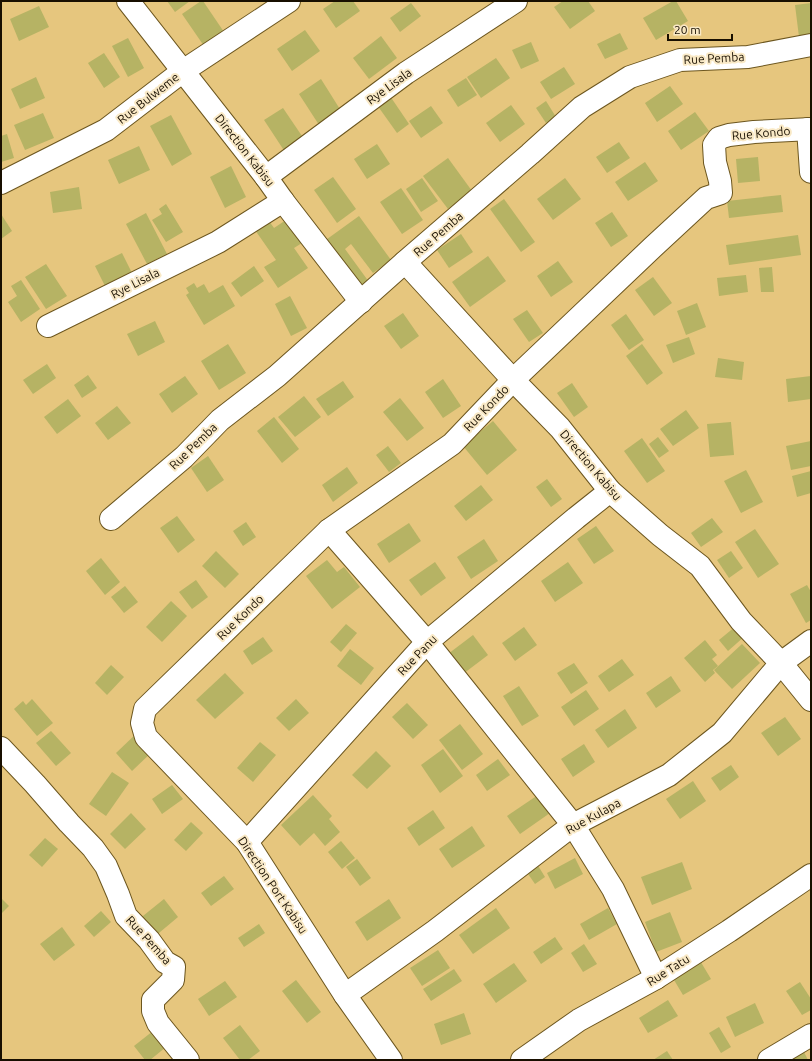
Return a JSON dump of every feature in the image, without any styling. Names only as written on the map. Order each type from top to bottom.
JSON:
[{"type":"street","name":"Direction Kabisu","points":[[128,1],[266,177],[361,302]]},
{"type":"street","name":"Rue Bulweme","points":[[1,183],[106,130],[183,71],[289,1]]},
{"type":"street","name":"Rye Lisala","points":[[266,177],[406,73],[516,1]]},
{"type":"street","name":"Rue Pemba","points":[[111,519],[184,457],[220,420],[277,376],[582,107],[630,77],[680,60],[748,57],[811,45]]},
{"type":"street","points":[[809,129],[811,172]]},
{"type":"street","name":"Rue Kondo","points":[[142,723],[145,709],[329,530],[452,444],[514,380],[706,198],[721,193],[720,181],[715,162],[714,145],[719,138],[729,135],[748,133],[809,129]]},
{"type":"street","name":"Rye Lisala","points":[[48,326],[218,242],[283,201]]},
{"type":"street","name":"Direction Kabisu","points":[[405,262],[560,428],[610,491],[660,535],[700,566],[741,621],[781,663],[811,700]]},
{"type":"street","name":"Rue Panu","points":[[247,842],[427,642],[610,491]]},
{"type":"street","points":[[329,530],[427,642],[573,825],[613,889],[656,978]]},
{"type":"street","name":"Rue Kulapa","points":[[345,995],[435,931],[573,825],[669,775],[722,733],[781,663],[811,641]]},
{"type":"street","name":"Direction Port Kabisu","points":[[142,723],[146,737],[247,842],[345,995],[391,1060]]},
{"type":"street","name":"Rue Pemba","points":[[1,748],[93,848],[106,866],[126,916],[149,940],[165,962],[174,967],[173,980],[153,1000],[153,1011],[158,1023],[188,1060]]},
{"type":"street","name":"Rue Tatu","points":[[522,1060],[579,1020],[656,978],[729,931],[811,875]]},
{"type":"street","points":[[769,1060],[811,1036]]},
{"type":"building","points":[[167,1],[190,1],[175,12]]},
{"type":"building","points":[[203,1],[224,32],[204,46],[182,14]]},
{"type":"building","points":[[335,1],[353,1],[360,11],[336,28],[323,9]]},
{"type":"building","points":[[563,1],[588,1],[595,11],[570,29],[554,7]]},
{"type":"building","points":[[673,1],[676,1],[688,21],[656,40],[643,18]]},
{"type":"building","points":[[411,3],[421,16],[400,32],[390,18]]},
{"type":"building","points":[[811,3],[811,36],[799,37],[795,5]]},
{"type":"building","points":[[39,6],[49,27],[19,41],[10,19]]},
{"type":"building","points":[[305,30],[320,51],[292,71],[277,49]]},
{"type":"building","points":[[620,33],[628,49],[605,59],[597,44]]},
{"type":"building","points":[[381,36],[397,58],[369,79],[353,58]]},
{"type":"building","points":[[128,38],[144,68],[128,77],[112,46]]},
{"type":"building","points":[[531,42],[539,61],[521,69],[512,50]]},
{"type":"building","points":[[104,53],[120,77],[104,88],[88,63]]},
{"type":"building","points":[[496,58],[510,78],[481,98],[467,77]]},
{"type":"building","points":[[564,67],[575,84],[551,99],[540,82]]},
{"type":"building","points":[[36,77],[45,98],[20,109],[11,89]]},
{"type":"building","points":[[466,78],[477,95],[458,107],[447,90]]},
{"type":"building","points":[[321,79],[343,114],[321,128],[299,94]]},
{"type":"building","points":[[670,86],[683,104],[657,122],[645,103]]},
{"type":"building","points":[[390,96],[409,124],[397,133],[377,105]]},
{"type":"building","points":[[546,101],[556,117],[546,123],[536,108]]},
{"type":"building","points":[[511,105],[525,124],[500,142],[486,123]]},
{"type":"building","points":[[431,106],[443,123],[421,138],[409,121]]},
{"type":"building","points":[[283,108],[304,139],[285,152],[264,120]]},
{"type":"building","points":[[695,112],[709,131],[681,150],[668,131]]},
{"type":"building","points":[[43,113],[54,138],[25,150],[14,125]]},
{"type":"building","points":[[171,115],[192,154],[172,166],[150,126]]},
{"type":"building","points":[[7,134],[14,158],[1,162],[1,136]]},
{"type":"building","points":[[619,142],[630,158],[607,173],[596,157]]},
{"type":"building","points":[[377,144],[390,164],[367,179],[354,159]]},
{"type":"building","points":[[139,146],[150,170],[119,184],[108,160]]},
{"type":"building","points":[[758,157],[760,181],[738,183],[736,159]]},
{"type":"building","points":[[448,158],[472,191],[448,209],[423,176]]},
{"type":"building","points":[[645,162],[658,181],[628,201],[615,182]]},
{"type":"building","points":[[231,166],[246,197],[225,208],[210,177]]},
{"type":"building","points":[[333,177],[356,209],[337,223],[314,190]]},
{"type":"building","points":[[422,178],[438,201],[421,212],[406,189]]},
{"type":"building","points":[[565,178],[581,199],[553,220],[537,199]]},
{"type":"building","points":[[79,187],[82,209],[53,213],[50,192]]},
{"type":"building","points":[[401,188],[423,220],[402,234],[380,202]]},
{"type":"building","points":[[781,195],[783,212],[729,218],[727,201]]},
{"type":"building","points":[[504,199],[535,242],[521,252],[490,209]]},
{"type":"building","points":[[166,204],[183,232],[166,242],[152,220],[162,214],[159,209]]},
{"type":"building","points":[[612,212],[628,236],[611,247],[595,223]]},
{"type":"building","points":[[146,213],[167,254],[147,264],[126,224]]},
{"type":"building","points":[[1,214],[12,231],[1,239]]},
{"type":"building","points":[[359,216],[391,260],[373,273],[351,244],[345,249],[369,282],[358,290],[323,242]]},
{"type":"building","points":[[286,220],[302,243],[294,248],[308,268],[278,288],[264,267],[276,260],[255,230],[269,221],[274,228]]},
{"type":"building","points":[[461,234],[473,252],[449,268],[437,250]]},
{"type":"building","points":[[798,235],[801,255],[729,265],[726,245]]},
{"type":"building","points":[[122,253],[132,273],[105,286],[95,266]]},
{"type":"building","points":[[488,256],[506,281],[470,307],[452,282]]},
{"type":"building","points":[[558,261],[573,282],[551,297],[537,276]]},
{"type":"building","points":[[46,264],[67,296],[46,309],[25,277]]},
{"type":"building","points":[[254,266],[264,281],[241,297],[231,283]]},
{"type":"building","points":[[772,267],[774,292],[761,292],[759,268]]},
{"type":"building","points":[[746,275],[748,292],[719,296],[717,278]]},
{"type":"building","points":[[653,277],[672,303],[654,316],[635,290]]},
{"type":"building","points":[[21,280],[40,309],[21,322],[8,302],[17,296],[11,286]]},
{"type":"building","points":[[194,283],[197,288],[204,284],[209,293],[223,285],[235,306],[204,325],[186,295],[189,293],[186,288]]},
{"type":"building","points":[[290,296],[307,328],[291,336],[275,304]]},
{"type":"building","points":[[697,303],[706,327],[686,335],[677,311]]},
{"type":"building","points":[[527,310],[543,333],[529,342],[513,319]]},
{"type":"building","points":[[403,313],[419,336],[401,349],[384,326]]},
{"type":"building","points":[[626,314],[644,340],[629,350],[611,325]]},
{"type":"building","points":[[155,321],[165,342],[138,356],[127,334]]},
{"type":"building","points":[[689,337],[695,354],[673,363],[666,345]]},
{"type":"building","points":[[228,344],[246,373],[219,390],[201,361]]},
{"type":"building","points":[[642,344],[663,373],[647,385],[626,356]]},
{"type":"building","points":[[718,358],[744,362],[742,380],[715,377]]},
{"type":"building","points":[[47,364],[56,378],[33,394],[23,380]]},
{"type":"building","points":[[88,375],[97,388],[82,398],[74,385]]},
{"type":"building","points":[[185,376],[198,394],[172,413],[159,394]]},
{"type":"building","points":[[811,376],[811,399],[788,402],[786,379]]},
{"type":"building","points":[[443,379],[461,406],[443,418],[425,392]]},
{"type":"building","points":[[343,381],[354,397],[328,416],[316,399]]},
{"type":"building","points":[[572,383],[588,407],[574,417],[557,393]]},
{"type":"building","points":[[304,396],[321,417],[295,437],[278,417]]},
{"type":"building","points":[[400,398],[424,428],[407,441],[383,412]]},
{"type":"building","points":[[68,399],[81,416],[57,434],[44,417]]},
{"type":"building","points":[[117,406],[131,423],[108,440],[95,423]]},
{"type":"building","points":[[686,410],[699,428],[673,446],[660,429]]},
{"type":"building","points":[[274,417],[299,449],[282,463],[257,431]]},
{"type":"building","points":[[493,421],[517,450],[487,475],[463,446]]},
{"type":"building","points":[[731,422],[734,455],[710,457],[707,424]]},
{"type":"building","points":[[658,437],[669,451],[659,458],[649,444]]},
{"type":"building","points":[[642,438],[665,471],[647,483],[624,451]]},
{"type":"building","points":[[811,441],[811,466],[791,470],[786,446]]},
{"type":"building","points":[[388,446],[401,463],[389,472],[376,455]]},
{"type":"building","points":[[208,456],[224,480],[207,492],[191,468]]},
{"type":"building","points":[[347,467],[358,483],[333,502],[322,485]]},
{"type":"building","points":[[746,470],[763,502],[741,513],[724,481]]},
{"type":"building","points":[[811,471],[811,493],[797,497],[792,476]]},
{"type":"building","points":[[547,479],[562,499],[551,507],[536,487]]},
{"type":"building","points":[[481,485],[493,500],[466,521],[454,506]]},
{"type":"building","points":[[177,516],[195,540],[178,553],[160,528]]},
{"type":"building","points":[[712,518],[723,532],[701,547],[691,533]]},
{"type":"building","points":[[246,522],[256,537],[243,546],[233,531]]},
{"type":"building","points":[[409,523],[421,541],[389,563],[377,544]]},
{"type":"building","points":[[596,526],[614,551],[594,564],[577,539]]},
{"type":"building","points":[[755,529],[779,564],[758,578],[735,542]]},
{"type":"building","points":[[484,539],[498,561],[471,579],[457,557]]},
{"type":"building","points":[[216,551],[239,574],[225,588],[202,566]]},
{"type":"building","points":[[731,551],[743,568],[729,578],[717,560]]},
{"type":"building","points":[[101,558],[120,582],[105,595],[86,571]]},
{"type":"building","points":[[327,560],[337,572],[344,567],[360,587],[332,609],[306,576]]},
{"type":"building","points":[[435,562],[446,578],[421,596],[409,580]]},
{"type":"building","points":[[568,562],[583,583],[555,602],[541,581]]},
{"type":"building","points":[[196,580],[208,597],[192,609],[179,592]]},
{"type":"building","points":[[807,585],[811,592],[811,620],[806,623],[790,594]]},
{"type":"building","points":[[125,586],[138,602],[124,613],[111,597]]},
{"type":"building","points":[[171,601],[187,616],[162,642],[146,627]]},
{"type":"building","points":[[346,624],[357,633],[341,652],[330,642]]},
{"type":"building","points":[[736,626],[745,636],[728,651],[719,640]]},
{"type":"building","points":[[524,627],[537,645],[515,661],[502,643]]},
{"type":"building","points":[[473,635],[488,655],[463,674],[448,654]]},
{"type":"building","points":[[263,637],[273,651],[252,665],[243,651]]},
{"type":"building","points":[[705,640],[717,655],[712,659],[718,666],[713,670],[715,673],[705,682],[684,658]]},
{"type":"building","points":[[742,644],[760,663],[732,689],[714,670]]},
{"type":"building","points":[[350,649],[374,668],[361,685],[337,666]]},
{"type":"building","points":[[622,659],[634,675],[609,692],[598,676]]},
{"type":"building","points":[[574,663],[588,683],[571,694],[557,673]]},
{"type":"building","points":[[111,665],[124,677],[107,695],[95,683]]},
{"type":"building","points":[[225,673],[244,693],[215,719],[196,700]]},
{"type":"building","points":[[671,676],[681,691],[656,708],[646,693]]},
{"type":"building","points":[[519,686],[539,716],[522,726],[503,696]]},
{"type":"building","points":[[586,690],[599,709],[574,726],[561,707]]},
{"type":"building","points":[[32,699],[53,723],[37,736],[14,709],[23,701],[26,705]]},
{"type":"building","points":[[296,699],[309,713],[289,731],[276,718]]},
{"type":"building","points":[[407,703],[428,725],[413,739],[392,717]]},
{"type":"building","points":[[625,709],[637,728],[608,748],[595,730]]},
{"type":"building","points":[[785,717],[801,739],[778,756],[761,733]]},
{"type":"building","points":[[460,724],[483,754],[462,770],[439,740]]},
{"type":"building","points":[[51,731],[71,753],[56,766],[36,743]]},
{"type":"building","points":[[138,732],[154,750],[132,771],[116,753]]},
{"type":"building","points":[[260,742],[276,755],[253,782],[237,768]]},
{"type":"building","points":[[584,744],[595,762],[573,777],[561,759]]},
{"type":"building","points":[[443,749],[463,776],[440,793],[421,765]]},
{"type":"building","points":[[376,751],[391,766],[367,789],[352,775]]},
{"type":"building","points":[[498,759],[510,775],[487,791],[476,775]]},
{"type":"building","points":[[731,765],[739,777],[720,791],[711,778]]},
{"type":"building","points":[[112,772],[129,783],[106,816],[89,804]]},
{"type":"building","points":[[693,781],[706,801],[680,819],[666,799]]},
{"type":"building","points":[[172,785],[183,799],[162,814],[152,799]]},
{"type":"building","points":[[313,795],[332,816],[329,819],[340,832],[325,846],[314,833],[300,846],[281,825]]},
{"type":"building","points":[[538,795],[550,813],[520,834],[507,816]]},
{"type":"building","points":[[433,810],[445,828],[419,846],[407,828]]},
{"type":"building","points":[[131,813],[146,829],[125,849],[110,834]]},
{"type":"building","points":[[191,822],[203,833],[186,851],[174,840]]},
{"type":"building","points":[[472,826],[485,846],[452,868],[439,849]]},
{"type":"building","points":[[45,838],[58,849],[42,867],[29,855]]},
{"type":"building","points":[[341,841],[355,858],[342,869],[328,852]]},
{"type":"building","points":[[575,858],[583,874],[555,889],[547,873]]},
{"type":"building","points":[[357,859],[371,878],[360,886],[346,867]]},
{"type":"building","points":[[682,862],[692,889],[652,905],[641,877]]},
{"type":"building","points":[[537,864],[545,877],[535,884],[526,871]]},
{"type":"building","points":[[224,876],[234,889],[211,906],[201,893]]},
{"type":"building","points":[[1,898],[9,906],[1,914]]},
{"type":"building","points":[[164,899],[178,917],[153,938],[138,920]]},
{"type":"building","points":[[389,899],[401,918],[367,941],[355,922]]},
{"type":"building","points":[[496,908],[510,928],[473,954],[459,935]]},
{"type":"building","points":[[608,908],[617,924],[589,940],[580,924]]},
{"type":"building","points":[[101,911],[111,922],[94,937],[84,926]]},
{"type":"building","points":[[670,912],[682,942],[656,952],[645,922]]},
{"type":"building","points":[[259,924],[265,933],[244,947],[238,938]]},
{"type":"building","points":[[62,927],[75,945],[54,961],[40,944]]},
{"type":"building","points":[[555,937],[563,949],[541,964],[533,952]]},
{"type":"building","points":[[584,944],[597,964],[583,972],[571,953]]},
{"type":"building","points":[[438,950],[450,968],[422,986],[410,968]]},
{"type":"building","points":[[699,959],[711,979],[683,995],[671,975]]},
{"type":"building","points":[[514,963],[527,981],[496,1003],[483,984]]},
{"type":"building","points":[[454,969],[462,981],[431,1001],[423,989]]},
{"type":"building","points":[[296,980],[321,1012],[307,1023],[282,991]]},
{"type":"building","points":[[225,981],[237,997],[209,1016],[198,999]]},
{"type":"building","points":[[800,982],[811,999],[811,1010],[802,1015],[786,991]]},
{"type":"building","points":[[668,1000],[678,1016],[648,1033],[639,1018]]},
{"type":"building","points":[[755,1003],[764,1023],[735,1037],[726,1017]]},
{"type":"building","points":[[464,1013],[471,1034],[441,1045],[434,1024]]},
{"type":"building","points":[[240,1025],[260,1051],[248,1060],[240,1060],[223,1038]]},
{"type":"building","points":[[158,1027],[171,1043],[150,1060],[145,1060],[134,1046]]},
{"type":"building","points":[[719,1027],[731,1047],[721,1053],[709,1033]]},
{"type":"building","points":[[667,1051],[673,1060],[653,1060]]},
{"type":"building","points":[[804,1052],[808,1060],[789,1060]]}]
